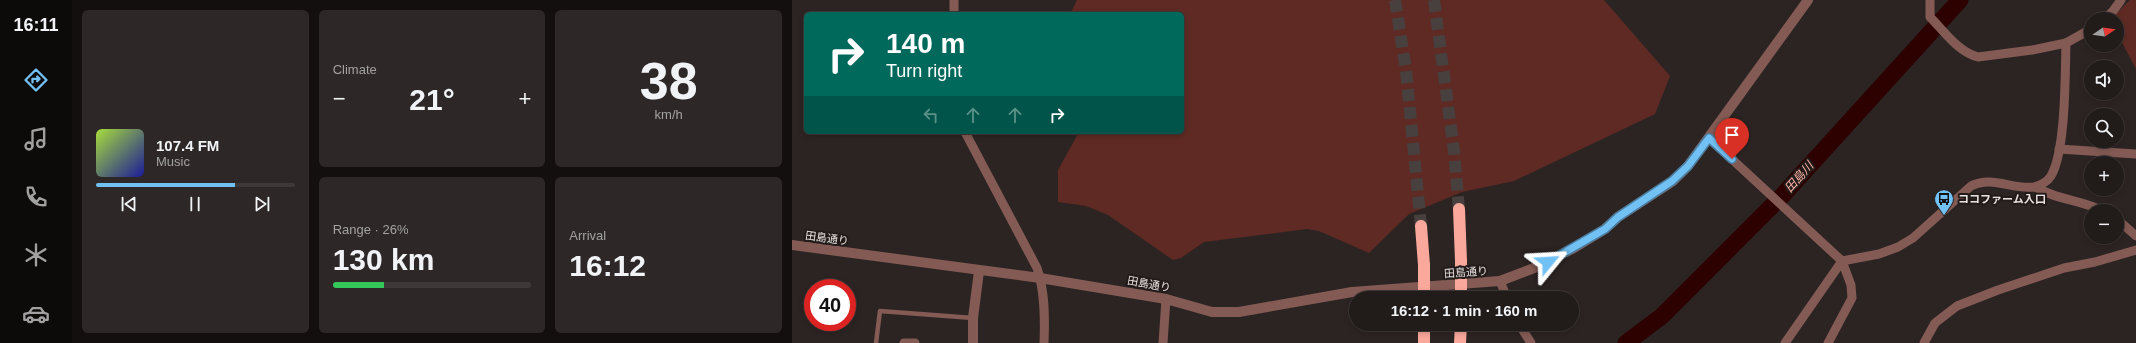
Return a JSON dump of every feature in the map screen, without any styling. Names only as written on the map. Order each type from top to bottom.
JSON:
[{"type":"highway","points":[[1459,209],[1461,291]]},
{"type":"highway","points":[[1421,226],[1424,291]]},
{"type":"highway","points":[[1424,331],[1424,343]]},
{"type":"highway","points":[[1460,343],[1461,331]]},
{"type":"street","points":[[954,0],[954,12]]},
{"type":"street","name":"田島通り","points":[[792,246],[1040,278],[1166,299],[1212,312],[1239,312],[1352,292],[1500,281],[1534,268],[1574,248],[1605,229],[1618,217],[1672,181],[1688,166],[1808,0]]},
{"type":"street","points":[[1930,0],[1930,17],[1958,46],[1972,56],[1978,57],[2032,50],[2066,43],[2084,32]]},
{"type":"street","points":[[2113,12],[2121,0]]},
{"type":"street","points":[[1785,343],[1842,261],[1879,254],[1898,247],[1912,238],[1971,186],[1978,183],[1985,181],[2027,187],[2036,186],[2051,176],[2059,149],[2066,43]]},
{"type":"street","points":[[966,134],[1033,258],[1040,278],[1044,308],[1044,343]]},
{"type":"street","points":[[1709,138],[1842,261],[1851,285],[1852,298],[1828,343]]},
{"type":"street","points":[[2059,149],[2136,154]]},
{"type":"street","points":[[2036,186],[2046,193],[2090,204]]},
{"type":"street","points":[[2124,225],[2136,236]]},
{"type":"street","points":[[1924,343],[1935,323],[1957,306],[1998,290],[2064,268],[2095,262],[2136,250]]},
{"type":"street","points":[[973,343],[973,318],[980,271]]},
{"type":"street","points":[[1500,281],[1505,291]]},
{"type":"street","points":[[1163,343],[1166,299]]},
{"type":"street","points":[[1523,331],[1531,343]]},
{"type":"street","points":[[904,343],[915,343]]},
{"type":"lane","points":[[876,343],[880,311],[973,318]]},
{"type":"shaded area","points":[[1077,0],[1604,0],[1670,76],[1655,114],[1514,181],[1462,192],[1409,214],[1369,253],[1319,231],[1307,229],[1204,242],[1181,258],[1173,260],[1108,215],[1086,206],[1058,202],[1058,170],[1078,134],[1184,134],[1184,12],[1071,12]]},
{"type":"shaded area","points":[[2130,0],[2136,0],[2136,69],[2124,46],[2124,12],[2118,12]]},
{"type":"waterway","name":"田島川","points":[[1626,343],[1662,316],[1781,197],[1960,0]]},
{"type":"tunnel","points":[[1395,0],[1406,70],[1421,226]]},
{"type":"tunnel","points":[[1434,0],[1454,151],[1459,209]]},
{"type":"place","name":"ココファーム入口","points":[[1944,216]]},
{"type":"route","points":[[1548,262],[1605,229],[1618,217],[1672,181],[1688,166],[1709,138],[1732,159]]}]
